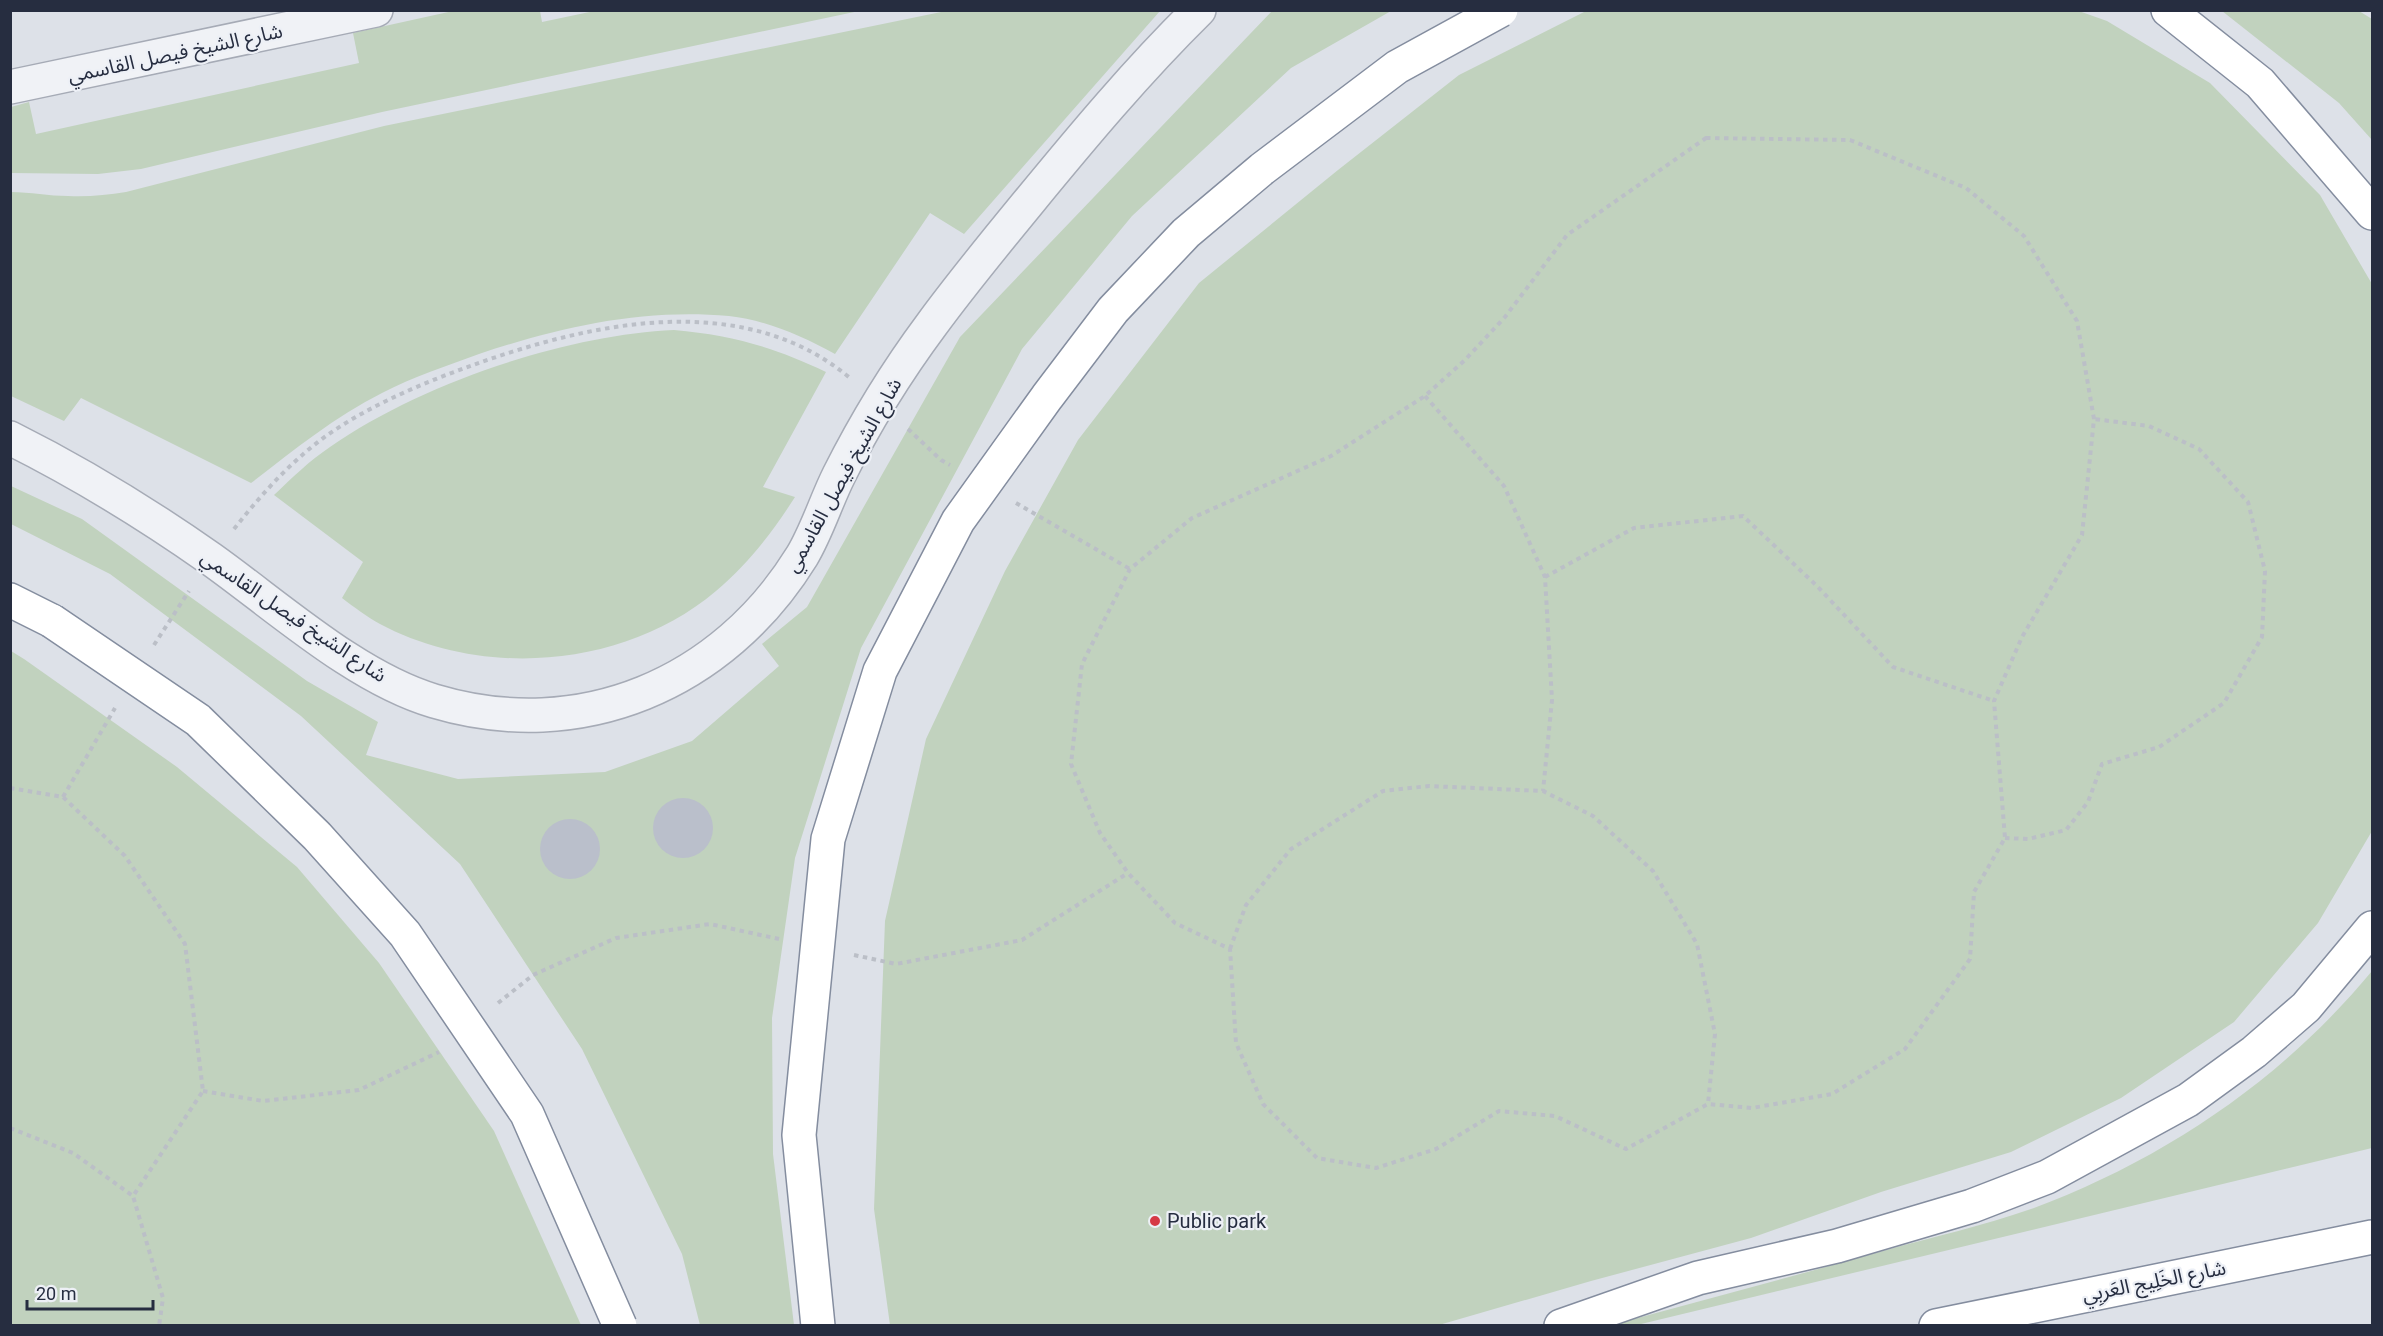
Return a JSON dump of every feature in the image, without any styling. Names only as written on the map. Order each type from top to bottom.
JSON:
[{"type":"highway","points":[[818,1326],[800,1135],[828,838],[880,670],[958,520],[1113,310],[1186,233],[1298,142],[1396,67],[1501,10]]},
{"type":"highway","points":[[2168,10],[2260,83],[2373,213]]},
{"type":"highway","points":[[10,600],[52,621],[198,720],[317,836],[405,934],[526,1114],[620,1326]]},
{"type":"highway","points":[[1561,1326],[1698,1278],[1837,1246],[1972,1206],[2047,1177],[2188,1100],[2254,1052],[2306,1007],[2373,928]]},
{"type":"highway","name":"شارع الخَلِيج العَربِي","points":[[1936,1326],[2373,1237]]},
{"type":"street","name":"شارع الشيخ فيصل القاسمي","points":[[10,87],[376,10]]},
{"type":"street","name":"شارع الشيخ فيصل القاسمي","points":[[10,438],[64,465],[119,497],[210,558],[375,676],[432,701],[492,714],[554,715],[615,704],[673,681],[725,647],[770,604],[805,552],[849,455],[896,377],[931,325],[1101,115],[1199,10]]},
{"type":"path","points":[[1230,949],[1175,923],[1128,873],[1100,833],[1071,764],[1082,664],[1130,569],[1192,518],[1331,456],[1425,396],[1466,360],[1505,318],[1567,234],[1706,138],[1851,140],[1966,188],[2024,236],[2077,321],[2094,419],[2082,536],[2022,637],[1994,701],[2005,838],[1974,892],[1970,959],[1905,1049],[1832,1094],[1752,1108],[1708,1104],[1626,1149],[1555,1116],[1499,1111],[1436,1149],[1376,1168],[1317,1158],[1263,1104],[1236,1044],[1230,949],[1246,905],[1291,849],[1383,791],[1429,786],[1543,791],[1593,816],[1653,871],[1697,944],[1715,1034],[1708,1104]]},
{"type":"path","points":[[175,612],[210,558],[265,491],[292,463],[327,436],[394,399],[446,375],[547,340],[605,328],[688,321],[727,325],[766,334],[829,360]]},
{"type":"path","points":[[1425,396],[1504,486],[1545,577],[1552,700],[1543,791]]},
{"type":"path","points":[[2005,838],[2028,839],[2066,830],[2088,802],[2102,764],[2159,747],[2224,703],[2262,637],[2265,571],[2248,502],[2199,449],[2149,426],[2094,419]]},
{"type":"path","points":[[1545,577],[1634,528],[1743,516],[1817,586],[1893,667],[1994,701]]},
{"type":"path","points":[[1042,519],[1130,569]]},
{"type":"path","points":[[63,797],[119,701]]},
{"type":"path","points":[[10,788],[63,797],[124,856],[184,944],[203,1091],[133,1196]]},
{"type":"path","points":[[896,964],[1022,940],[1128,873]]},
{"type":"path","points":[[533,975],[616,938],[651,932],[710,924],[781,939]]},
{"type":"path","points":[[203,1091],[263,1101],[359,1090],[440,1051]]},
{"type":"path","points":[[10,1128],[73,1153],[133,1196],[163,1298],[159,1326]]},
{"type":"green space","points":[[599,10],[859,11],[382,112],[141,169],[98,174],[11,173],[11,107],[29,102],[36,134],[359,63],[353,33],[453,11],[540,11],[542,22]]},
{"type":"green space","points":[[1273,10],[1391,11],[1291,68],[1132,216],[1022,349],[861,648],[795,858],[772,1018],[773,1154],[794,1325],[700,1325],[682,1254],[582,1049],[460,864],[301,716],[110,574],[11,524],[11,486],[82,519],[307,681],[378,722],[366,755],[458,779],[605,772],[692,741],[779,666],[762,644],[807,607],[960,337]]},
{"type":"green space","points":[[2076,10],[2107,21],[2210,83],[2320,195],[2372,284],[2372,831],[2318,923],[2234,1022],[2121,1098],[2011,1152],[1881,1192],[1751,1238],[1439,1325],[890,1325],[874,1209],[885,921],[926,739],[1005,571],[1078,440],[1199,283],[1459,75],[1586,11]]},
{"type":"green space","points":[[946,11],[1160,11],[964,234],[930,213],[835,354],[783,330],[757,321],[729,316],[697,314],[633,317],[571,328],[479,354],[394,387],[364,402],[331,424],[251,483],[81,398],[64,421],[11,396],[11,192],[75,196],[126,192],[384,126]]},
{"type":"green space","points":[[2222,11],[2359,11],[2372,19],[2372,140],[2339,103]]},
{"type":"green space","points":[[674,330],[714,335],[752,344],[826,372],[763,487],[795,497],[777,523],[749,559],[716,591],[680,617],[640,636],[597,650],[552,657],[508,658],[463,653],[420,642],[380,624],[342,598],[363,562],[274,495],[330,447],[366,424],[449,384],[494,367],[586,342],[631,334]]},
{"type":"green space","points":[[11,651],[177,767],[297,867],[379,963],[494,1131],[581,1325],[11,1325]]},
{"type":"green space","points":[[2372,971],[2372,1148],[1637,1325],[1608,1326],[1995,1221],[2080,1189],[2173,1141],[2259,1081],[2337,1011]]},
{"type":"building","points":[[677,798],[689,798],[705,806],[711,816],[713,828],[711,840],[705,850],[689,858],[677,858],[661,850],[653,834],[653,822],[661,806]]},
{"type":"building","points":[[564,819],[576,819],[592,827],[598,837],[600,849],[598,861],[592,871],[576,879],[564,879],[548,871],[540,855],[540,843],[548,827]]},
{"type":"place","name":"Public park","points":[[1155,1221]]}]
